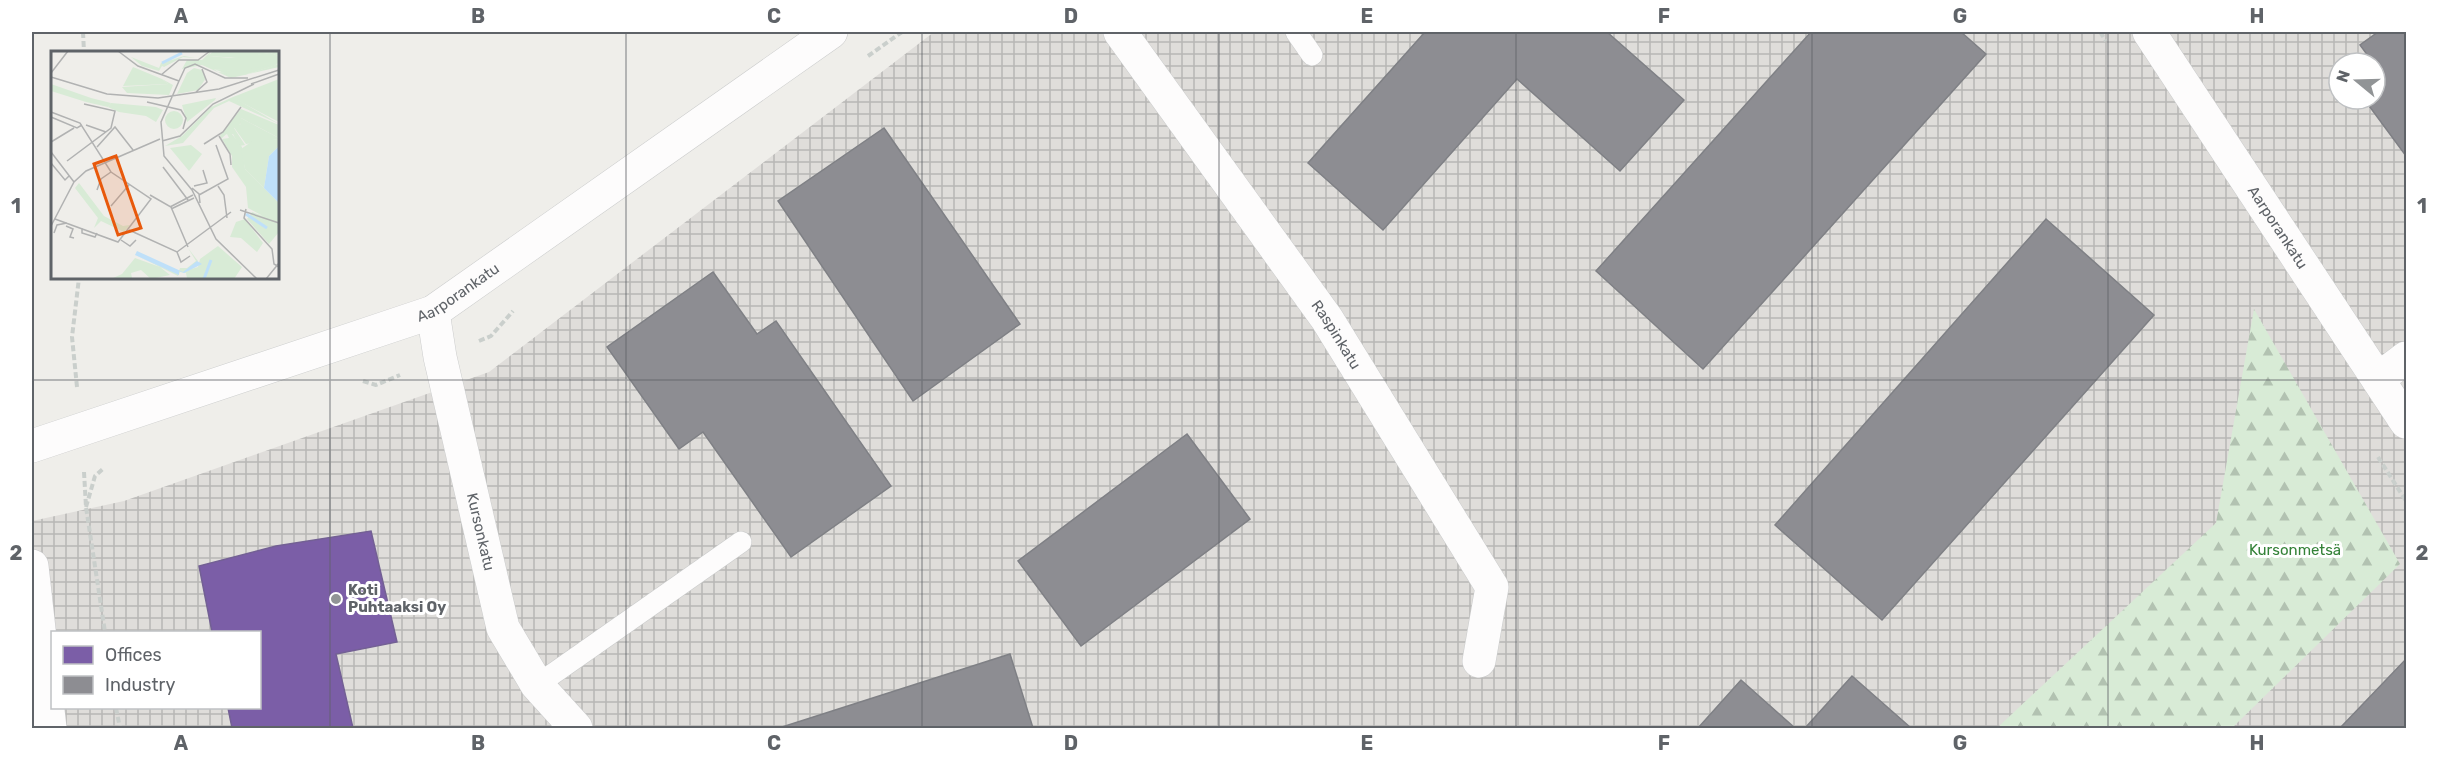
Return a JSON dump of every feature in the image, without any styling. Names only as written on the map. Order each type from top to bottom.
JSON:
[{"type":"street","name":"Aarporankatu","points":[[32,446],[433,312],[831,32]]},
{"type":"street","name":"Raspinkatu","points":[[1120,32],[1327,319],[1492,586],[1479,661]]},
{"type":"street","name":"Aarporankatu","points":[[2149,32],[2406,422]]},
{"type":"street","name":"Kursonkatu","points":[[433,312],[440,357],[503,628],[537,685],[576,729]]},
{"type":"street","points":[[2378,379],[2406,358]]},
{"type":"street","points":[[32,566],[50,729]]},
{"type":"lane","points":[[1296,32],[1312,55]]},
{"type":"lane","points":[[537,685],[741,542]]},
{"type":"path","points":[[83,32],[84,51]]},
{"type":"path","points":[[86,507],[105,631]]},
{"type":"path","points":[[116,709],[120,729]]},
{"type":"shaded area","points":[[934,32],[2406,32],[2406,728],[32,728],[32,521],[124,501],[489,372]]},
{"type":"green space","name":"Kursonmetsä","points":[[2254,309],[2400,564],[2232,728],[1997,728],[2216,523]]},
{"type":"building: Offices","points":[[371,531],[397,642],[336,654],[353,728],[232,728],[228,709],[261,709],[261,631],[212,631],[199,566],[276,546]]},
{"type":"building: Industry","points":[[1425,32],[1607,32],[1684,100],[1620,171],[1517,79],[1383,230],[1308,163]]},
{"type":"building: Industry","points":[[1811,32],[1961,32],[1986,54],[1703,369],[1596,271]]},
{"type":"building: Industry","points":[[2378,32],[2406,32],[2406,156],[2373,111],[2387,111],[2387,51],[2364,51],[2360,45]]},
{"type":"building: Industry","points":[[884,128],[1020,324],[913,401],[778,201]]},
{"type":"building: Industry","points":[[2046,219],[2154,315],[1882,620],[1775,525]]},
{"type":"building: Industry","points":[[713,272],[757,334],[776,321],[891,486],[791,557],[703,432],[679,449],[607,347]]},
{"type":"building: Industry","points":[[1187,434],[1250,519],[1081,646],[1018,561]]},
{"type":"building: Industry","points":[[1010,654],[1033,728],[779,728]]},
{"type":"building: Industry","points":[[2406,659],[2406,728],[2340,728]]},
{"type":"building: Industry","points":[[1852,676],[1911,728],[1805,728]]},
{"type":"building: Industry","points":[[1741,680],[1795,728],[1698,728]]},
{"type":"place","name":"Koti Puhtaaksi Oy","points":[[336,599]]}]
